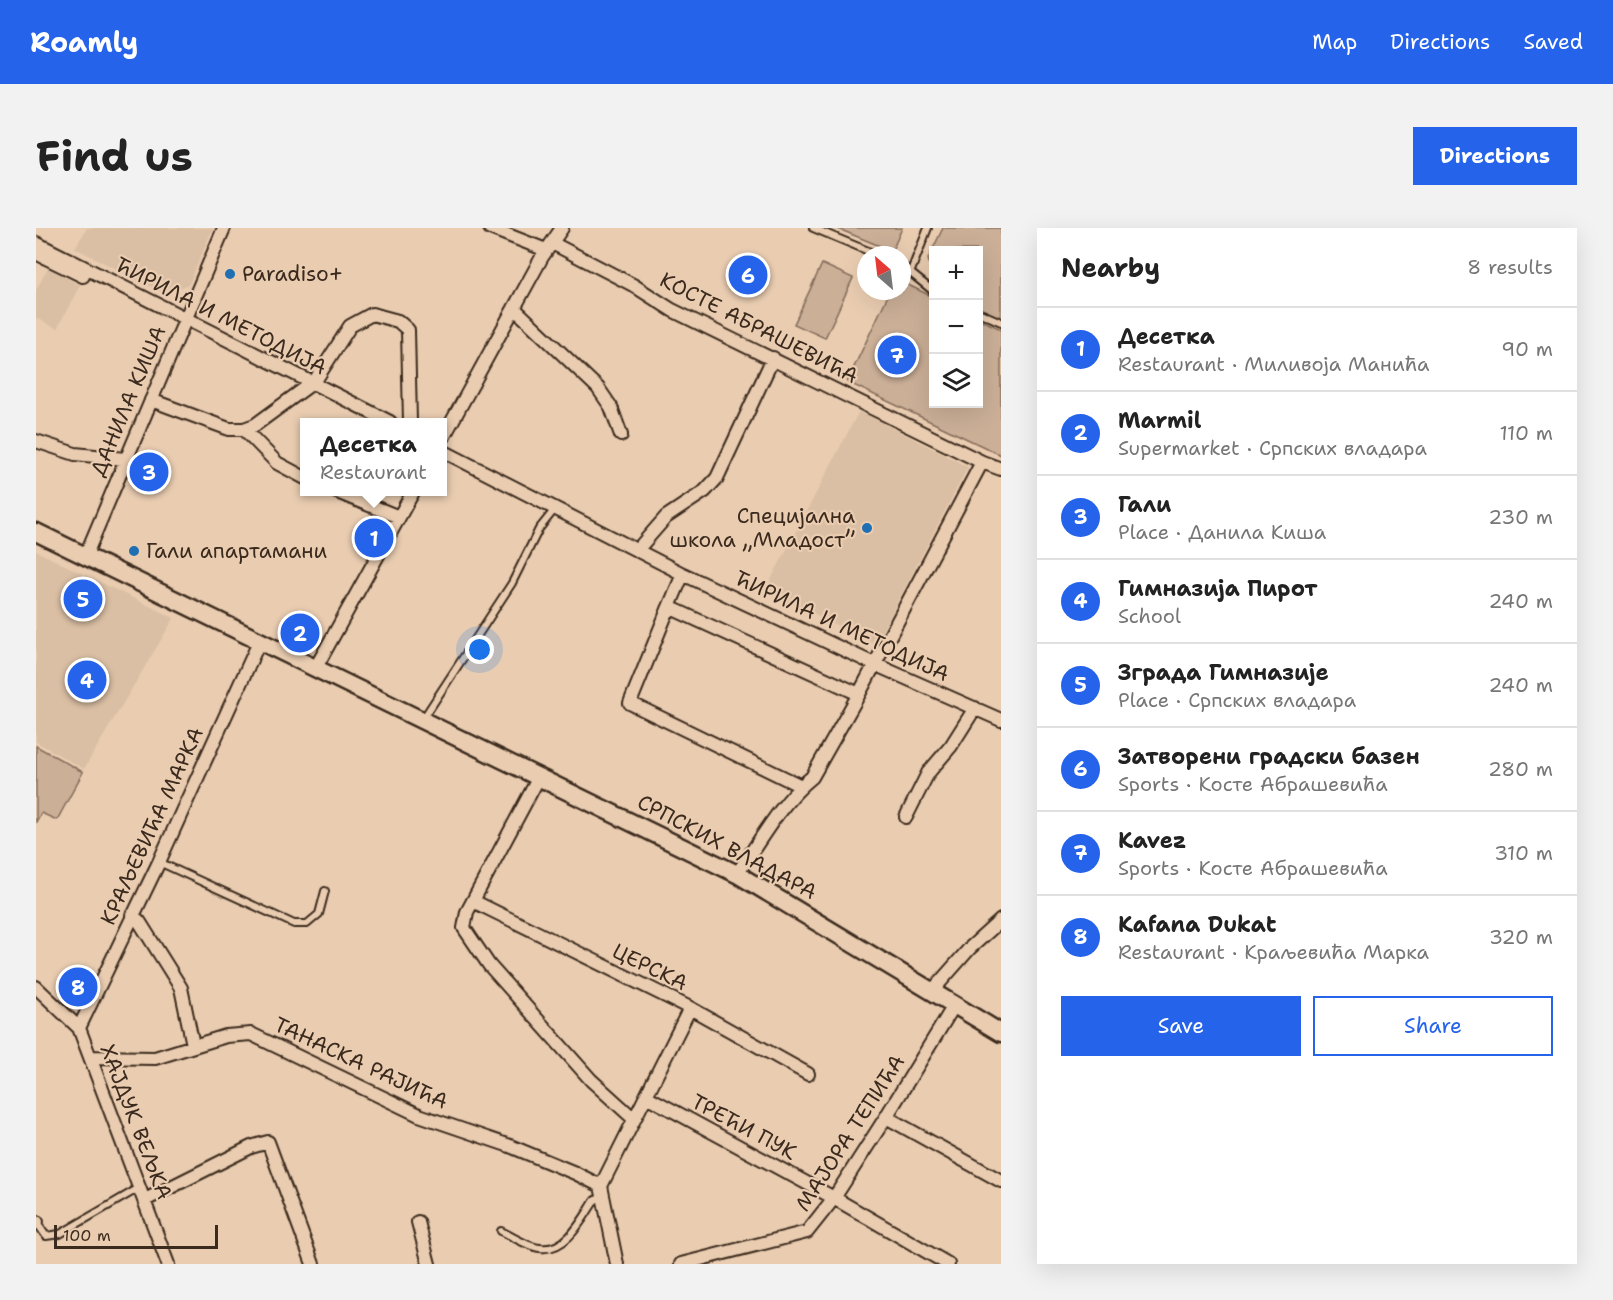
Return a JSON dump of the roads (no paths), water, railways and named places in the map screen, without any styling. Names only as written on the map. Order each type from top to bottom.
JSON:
[{"type":"main road","name":"СРПСКИХ ВЛАДАРА","points":[[36,531],[85,557],[260,640],[315,669],[737,874],[1001,1033]]},
{"type":"street","name":"ДАНИЛА КИША","points":[[85,557],[224,228]]},
{"type":"street","name":"КОСТЕ АБРАШЕВИЋА","points":[[490,228],[549,247],[633,285],[672,310],[982,462],[1001,469]]},
{"type":"street","points":[[447,431],[514,308],[562,228]]},
{"type":"street","name":"ЋИРИЛА И МЕТОДИЈА","points":[[36,243],[183,321]]},
{"type":"street","name":"ЋИРИЛА И МЕТОДИЈА","points":[[36,253],[183,321],[380,418]]},
{"type":"street","points":[[514,308],[598,388],[612,407],[621,435]]},
{"type":"street","points":[[151,400],[230,429],[244,429],[255,425],[321,374],[353,323],[372,314],[386,316],[405,326],[409,335],[410,418]]},
{"type":"street","points":[[638,549],[666,517],[705,491],[717,478],[773,358]]},
{"type":"street","points":[[244,429],[277,463],[300,475]]},
{"type":"street","points":[[36,441],[75,454],[125,459]]},
{"type":"street","name":"ЋИРИЛА И МЕТОДИЈА","points":[[447,453],[683,574],[874,664],[1001,720]]},
{"type":"street","points":[[737,874],[801,786],[812,777],[859,694],[982,462]]},
{"type":"street","points":[[347,496],[399,517]]},
{"type":"street","points":[[315,669],[411,496]]},
{"type":"street","points":[[683,574],[630,703],[801,786]]},
{"type":"street","points":[[669,607],[859,694]]},
{"type":"street","name":"КРАЉЕВИЋА МАРКА","points":[[79,1028],[159,862],[260,640]]},
{"type":"street","points":[[906,817],[928,772],[951,746],[975,708]]},
{"type":"street","points":[[538,777],[472,902],[464,924],[476,949],[591,1080],[634,1119]]},
{"type":"street","name":"ЦЕРСКА","points":[[472,902],[690,1008],[808,1074]]},
{"type":"street","points":[[132,915],[139,921],[181,988],[193,1045]]},
{"type":"street","points":[[933,990],[970,948],[1001,920]]},
{"type":"street","points":[[36,987],[79,1028]]},
{"type":"street","name":"МАЈОРА ТЕПИЋА","points":[[681,1264],[802,1234],[811,1228],[834,1198],[886,1118],[955,1004]]},
{"type":"street","points":[[617,1264],[601,1192],[634,1119],[690,1008]]},
{"type":"street","name":"ХАЈДУК ВЕЉКА","points":[[79,1028],[168,1264]]},
{"type":"street","name":"ТАНАСКА РАЈИЋА","points":[[90,1058],[155,1058],[236,1034],[251,1034],[419,1115],[510,1146],[575,1173],[601,1192]]},
{"type":"street","name":"ТРЕЋИ ПУК","points":[[646,1096],[834,1198],[948,1264]]},
{"type":"street","points":[[886,1118],[1001,1181]]},
{"type":"street","points":[[145,1200],[261,1143],[268,1142],[272,1145],[313,1264]]},
{"type":"street","points":[[418,1222],[429,1264]]},
{"type":"lane","points":[[813,228],[857,246]]},
{"type":"lane","points":[[928,228],[911,271],[929,287]]},
{"type":"lane","points":[[983,314],[1001,322]]},
{"type":"lane","points":[[423,720],[512,583],[539,529],[555,509]]},
{"type":"lane","points":[[159,862],[294,924],[307,924],[319,914],[325,891]]},
{"type":"lane","points":[[36,1222],[46,1236],[60,1234],[140,1188]]},
{"type":"lane","points":[[501,1231],[541,1249],[554,1246],[570,1236],[601,1192]]},
{"type":"place","name":"Paradiso+","points":[[230,274]]},
{"type":"place","name":"Затворени градски базен","points":[[748,275]]},
{"type":"place","name":"Kavez","points":[[897,355]]},
{"type":"place","name":"Гали","points":[[149,472]]},
{"type":"place","name":"Специјална школа „Младост”","points":[[867,528]]},
{"type":"place","name":"Десетка","points":[[374,538]]},
{"type":"place","name":"Гали апартамани","points":[[134,551]]},
{"type":"place","name":"Зграда Гимназије","points":[[83,599]]},
{"type":"place","name":"Marmil","points":[[300,633]]},
{"type":"place","name":"Гимназија Пирот","points":[[87,680]]},
{"type":"place","name":"Kafana Dukat","points":[[78,987]]}]
